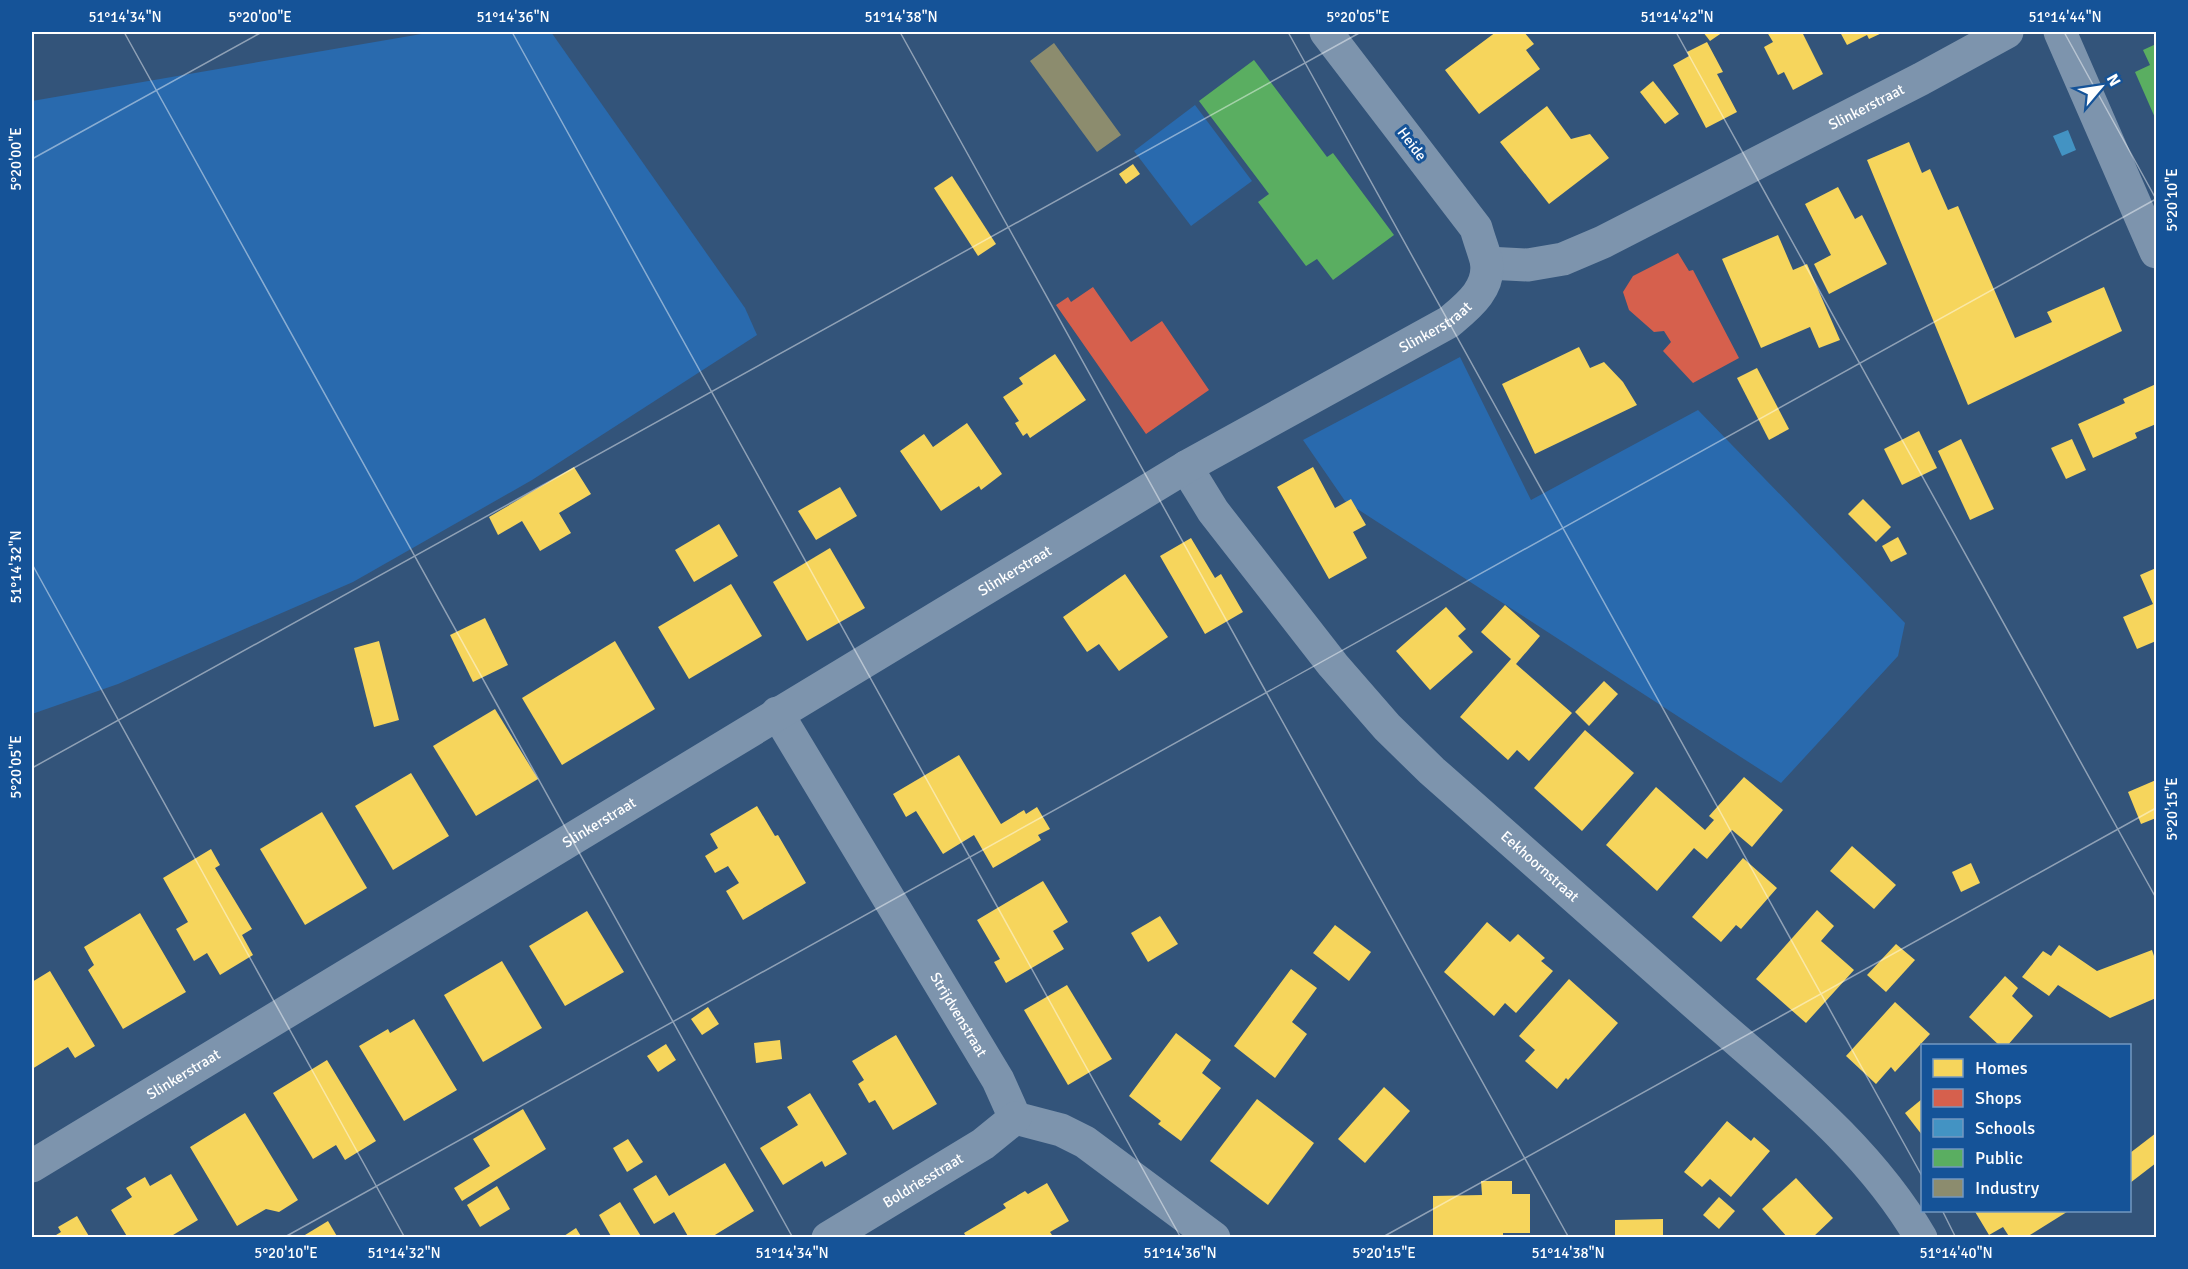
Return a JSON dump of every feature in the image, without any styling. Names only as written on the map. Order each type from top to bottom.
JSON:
[{"type":"street","name":"Heide","points":[[1326,32],[1476,228],[1487,263]]},
{"type":"street","name":"Slinkerstraat","points":[[32,1166],[1186,466],[1449,322],[1477,297],[1484,281],[1487,263],[1528,265],[1563,260],[1603,242],[2007,32]]},
{"type":"street","points":[[2060,32],[2157,252]]},
{"type":"street","name":"Eekhoornstraat","points":[[1186,466],[1220,520],[1333,665],[1387,727],[1432,771],[1798,1094],[1877,1173],[1904,1208],[1922,1238]]},
{"type":"street","name":"Strijdvenstraat","points":[[777,713],[998,1080],[1016,1118]]},
{"type":"street","points":[[1016,1118],[1061,1130],[1085,1142],[1214,1238]]},
{"type":"street","name":"Boldriesstraat","points":[[828,1238],[983,1144],[1016,1118]]},
{"type":"shaded area","points":[[433,32],[551,32],[745,308],[757,335],[532,480],[353,582],[118,684],[32,714],[32,101]]},
{"type":"shaded area","points":[[1195,105],[1252,181],[1191,226],[1134,151]]},
{"type":"shaded area","points":[[1460,357],[1531,500],[1698,410],[1905,623],[1898,656],[1781,783],[1345,501],[1303,440]]},
{"type":"building: Homes","points":[[1496,32],[1524,32],[1534,44],[1526,50],[1540,69],[1479,114],[1445,70]]},
{"type":"building: Homes","points":[[1703,32],[1723,32],[1710,41]]},
{"type":"building: Homes","points":[[1767,32],[1802,32],[1823,74],[1793,90],[1784,72],[1778,75],[1764,47],[1773,42]]},
{"type":"building: Homes","points":[[1840,32],[1884,32],[1869,39],[1867,35],[1847,45]]},
{"type":"building: Homes","points":[[1707,42],[1723,72],[1717,74],[1737,112],[1706,128],[1673,65],[1689,56],[1687,52]]},
{"type":"building: Homes","points":[[1653,81],[1679,114],[1665,124],[1640,92]]},
{"type":"building: Homes","points":[[1547,106],[1571,139],[1590,134],[1609,158],[1549,204],[1500,142]]},
{"type":"building: Homes","points":[[1909,142],[1922,173],[1930,169],[1948,210],[1958,206],[2015,338],[2052,322],[2047,312],[2104,287],[2122,331],[1968,405],[1867,160]]},
{"type":"building: Homes","points":[[1133,164],[1140,174],[1126,184],[1119,174]]},
{"type":"building: Homes","points":[[952,176],[996,244],[978,256],[934,188]]},
{"type":"building: Homes","points":[[1838,187],[1855,219],[1862,215],[1887,264],[1829,294],[1814,264],[1831,255],[1805,204]]},
{"type":"building: Homes","points":[[1778,235],[1793,270],[1807,264],[1840,340],[1819,348],[1810,327],[1761,348],[1722,259]]},
{"type":"building: Homes","points":[[1579,347],[1590,368],[1604,362],[1623,382],[1637,405],[1535,454],[1502,384]]},
{"type":"building: Homes","points":[[1055,354],[1086,400],[1030,438],[1027,433],[1023,436],[1015,423],[1019,421],[1003,397],[1023,384],[1019,378]]},
{"type":"building: Homes","points":[[1757,368],[1789,429],[1769,440],[1737,378]]},
{"type":"building: Homes","points":[[2156,384],[2156,424],[2135,433],[2137,438],[2093,458],[2078,424],[2125,403],[2123,399]]},
{"type":"building: Homes","points":[[967,423],[1002,474],[981,490],[979,486],[941,511],[900,451],[924,434],[933,447]]},
{"type":"building: Homes","points":[[1919,431],[1937,468],[1902,485],[1884,449]]},
{"type":"building: Homes","points":[[1961,439],[1994,509],[1970,520],[1938,451]]},
{"type":"building: Homes","points":[[2072,439],[2086,470],[2066,479],[2051,448]]},
{"type":"building: Homes","points":[[574,467],[591,494],[559,513],[571,533],[540,551],[522,521],[498,535],[489,517]]},
{"type":"building: Homes","points":[[1313,467],[1335,508],[1351,499],[1366,525],[1353,532],[1367,558],[1329,579],[1277,487]]},
{"type":"building: Homes","points":[[840,487],[857,516],[816,540],[798,511]]},
{"type":"building: Homes","points":[[1863,499],[1891,527],[1876,542],[1848,514]]},
{"type":"building: Homes","points":[[719,524],[738,556],[694,582],[675,550]]},
{"type":"building: Homes","points":[[1898,537],[1907,554],[1891,562],[1882,546]]},
{"type":"building: Homes","points":[[1191,538],[1215,578],[1221,574],[1243,612],[1205,634],[1160,556]]},
{"type":"building: Homes","points":[[830,548],[865,608],[807,641],[773,582]]},
{"type":"building: Homes","points":[[2156,568],[2156,641],[2137,649],[2123,617],[2153,604],[2140,575]]},
{"type":"building: Homes","points":[[1125,574],[1168,637],[1119,671],[1099,644],[1087,652],[1063,617]]},
{"type":"building: Homes","points":[[731,584],[762,636],[689,679],[658,627]]},
{"type":"building: Homes","points":[[1505,605],[1540,636],[1516,664],[1572,713],[1529,761],[1517,750],[1508,760],[1460,717],[1511,659],[1481,632]]},
{"type":"building: Homes","points":[[1446,607],[1466,629],[1458,636],[1473,652],[1430,690],[1396,651]]},
{"type":"building: Homes","points":[[485,618],[508,665],[473,682],[450,635]]},
{"type":"building: Homes","points":[[379,641],[399,720],[374,727],[354,648]]},
{"type":"building: Homes","points":[[615,641],[655,709],[562,765],[522,698]]},
{"type":"building: Homes","points":[[1604,681],[1618,694],[1589,726],[1575,712]]},
{"type":"building: Homes","points":[[495,709],[538,779],[476,816],[433,746]]},
{"type":"building: Homes","points":[[1585,730],[1634,773],[1582,831],[1534,788]]},
{"type":"building: Homes","points":[[959,755],[1001,824],[1024,810],[1026,814],[1037,807],[1050,829],[1038,835],[1041,840],[993,868],[974,835],[943,854],[916,811],[906,817],[893,794]]},
{"type":"building: Homes","points":[[411,773],[449,836],[393,870],[355,806]]},
{"type":"building: Homes","points":[[1744,777],[1783,810],[1752,847],[1732,830],[1707,859],[1694,848],[1657,891],[1606,845],[1656,787],[1705,830],[1714,820],[1709,816]]},
{"type":"building: Homes","points":[[2156,780],[2156,818],[2141,824],[2128,792]]},
{"type":"building: Homes","points":[[757,806],[775,836],[778,835],[806,883],[743,920],[726,891],[739,883],[728,866],[715,873],[705,856],[718,848],[710,834]]},
{"type":"building: Homes","points":[[322,812],[367,888],[305,925],[260,849]]},
{"type":"building: Homes","points":[[1852,846],[1896,885],[1874,909],[1830,871]]},
{"type":"building: Homes","points":[[211,849],[220,865],[215,868],[252,929],[242,935],[253,955],[220,975],[207,953],[194,961],[176,929],[188,922],[163,878]]},
{"type":"building: Homes","points":[[1743,858],[1777,888],[1741,929],[1736,925],[1721,942],[1692,917]]},
{"type":"building: Homes","points":[[1971,863],[1980,883],[1961,892],[1952,872]]},
{"type":"building: Homes","points":[[1043,881],[1068,922],[1053,931],[1064,949],[1006,983],[994,962],[1000,959],[977,920]]},
{"type":"building: Homes","points":[[1817,910],[1834,926],[1821,941],[1854,970],[1806,1023],[1756,979]]},
{"type":"building: Homes","points":[[587,911],[624,972],[565,1006],[529,946]]},
{"type":"building: Homes","points":[[140,913],[186,992],[123,1029],[88,970],[94,965],[84,947]]},
{"type":"building: Homes","points":[[1160,916],[1178,944],[1148,962],[1131,933]]},
{"type":"building: Homes","points":[[1487,922],[1510,942],[1518,934],[1545,958],[1541,961],[1553,971],[1516,1013],[1505,1003],[1494,1016],[1444,972]]},
{"type":"building: Homes","points":[[1335,925],[1371,952],[1349,981],[1313,953]]},
{"type":"building: Homes","points":[[1896,944],[1915,960],[1886,992],[1867,975]]},
{"type":"building: Homes","points":[[2059,945],[2097,971],[2152,950],[2156,962],[2156,998],[2110,1018],[2058,985],[2049,996],[2022,977],[2043,951],[2051,956]]},
{"type":"building: Homes","points":[[502,961],[542,1028],[483,1062],[444,995]]},
{"type":"building: Homes","points":[[1291,969],[1317,988],[1292,1022],[1307,1034],[1275,1078],[1234,1046]]},
{"type":"building: Homes","points":[[50,971],[95,1046],[75,1058],[68,1047],[32,1069],[32,982]]},
{"type":"building: Homes","points":[[2005,976],[2018,988],[2012,996],[2033,1016],[2009,1044],[1998,1044],[1969,1017]]},
{"type":"building: Homes","points":[[1569,979],[1618,1023],[1568,1080],[1566,1078],[1557,1089],[1525,1061],[1535,1050],[1519,1036]]},
{"type":"building: Homes","points":[[1067,985],[1112,1059],[1068,1085],[1024,1010]]},
{"type":"building: Homes","points":[[1895,1002],[1930,1034],[1895,1072],[1891,1067],[1876,1084],[1846,1056]]},
{"type":"building: Homes","points":[[708,1007],[719,1024],[702,1035],[691,1019]]},
{"type":"building: Homes","points":[[414,1019],[457,1090],[404,1121],[359,1046],[388,1029],[390,1033]]},
{"type":"building: Homes","points":[[1176,1033],[1211,1060],[1202,1073],[1221,1088],[1181,1141],[1158,1124],[1161,1121],[1129,1096]]},
{"type":"building: Homes","points":[[896,1035],[937,1104],[893,1130],[875,1100],[869,1103],[858,1084],[864,1080],[852,1061]]},
{"type":"building: Homes","points":[[780,1040],[782,1059],[756,1063],[754,1043]]},
{"type":"building: Homes","points":[[666,1044],[676,1060],[658,1072],[647,1056]]},
{"type":"building: Homes","points":[[327,1060],[376,1141],[345,1160],[336,1145],[313,1159],[273,1093]]},
{"type":"building: Homes","points":[[1384,1087],[1410,1111],[1365,1163],[1338,1139]]},
{"type":"building: Homes","points":[[810,1093],[847,1154],[825,1167],[822,1161],[783,1185],[760,1148],[798,1125],[787,1107]]},
{"type":"building: Homes","points":[[1257,1099],[1314,1143],[1268,1205],[1210,1161]]},
{"type":"building: Homes","points":[[1921,1100],[1921,1134],[1905,1113]]},
{"type":"building: Homes","points":[[523,1109],[546,1149],[462,1201],[454,1188],[490,1166],[473,1139]]},
{"type":"building: Homes","points":[[245,1113],[298,1200],[279,1212],[266,1209],[237,1226],[190,1147]]},
{"type":"building: Homes","points":[[1727,1121],[1751,1141],[1754,1137],[1770,1151],[1731,1197],[1710,1179],[1702,1187],[1684,1172]]},
{"type":"building: Homes","points":[[2156,1133],[2156,1163],[2131,1182],[2131,1152]]},
{"type":"building: Homes","points":[[628,1139],[643,1162],[627,1172],[613,1148]]},
{"type":"building: Homes","points":[[725,1163],[754,1211],[710,1238],[689,1238],[674,1212],[654,1224],[633,1189],[656,1175],[669,1196]]},
{"type":"building: Homes","points":[[171,1174],[198,1220],[168,1238],[128,1238],[111,1210],[132,1197],[126,1188],[145,1177],[150,1186]]},
{"type":"building: Homes","points":[[1796,1178],[1833,1218],[1812,1238],[1788,1238],[1762,1209]]},
{"type":"building: Homes","points":[[1481,1181],[1512,1181],[1512,1194],[1530,1194],[1530,1233],[1503,1233],[1503,1238],[1433,1238],[1433,1196],[1482,1195]]},
{"type":"building: Homes","points":[[1047,1183],[1069,1221],[1050,1232],[1054,1238],[967,1238],[964,1233],[1006,1208],[1003,1204],[1025,1191],[1028,1194]]},
{"type":"building: Homes","points":[[497,1186],[510,1209],[480,1227],[467,1205]]},
{"type":"building: Homes","points":[[1719,1197],[1735,1211],[1719,1229],[1703,1215]]},
{"type":"building: Homes","points":[[620,1202],[642,1238],[612,1238],[599,1215]]},
{"type":"building: Homes","points":[[1975,1212],[2067,1212],[2025,1238],[2010,1238],[2003,1227],[1989,1235]]},
{"type":"building: Homes","points":[[77,1216],[90,1238],[51,1238],[61,1232],[58,1227]]},
{"type":"building: Homes","points":[[1663,1219],[1663,1238],[1615,1238],[1615,1220]]},
{"type":"building: Homes","points":[[328,1221],[338,1238],[300,1238]]},
{"type":"building: Homes","points":[[576,1228],[582,1238],[561,1238]]},
{"type":"building: Shops","points":[[1678,253],[1689,271],[1693,270],[1739,358],[1693,383],[1663,351],[1671,342],[1664,331],[1654,332],[1629,310],[1623,292],[1633,276]]},
{"type":"building: Shops","points":[[1093,287],[1131,342],[1162,321],[1209,390],[1146,434],[1056,305],[1068,297],[1071,302]]},
{"type":"building: Schools","points":[[2068,130],[2076,150],[2062,156],[2053,136]]},
{"type":"building: Public","points":[[2156,44],[2156,120],[2135,72],[2150,65],[2143,50]]},
{"type":"building: Public","points":[[1254,60],[1327,157],[1333,153],[1394,235],[1333,280],[1317,259],[1306,266],[1258,202],[1269,194],[1199,101]]},
{"type":"building: Industry","points":[[1054,43],[1121,135],[1097,152],[1030,61]]}]
